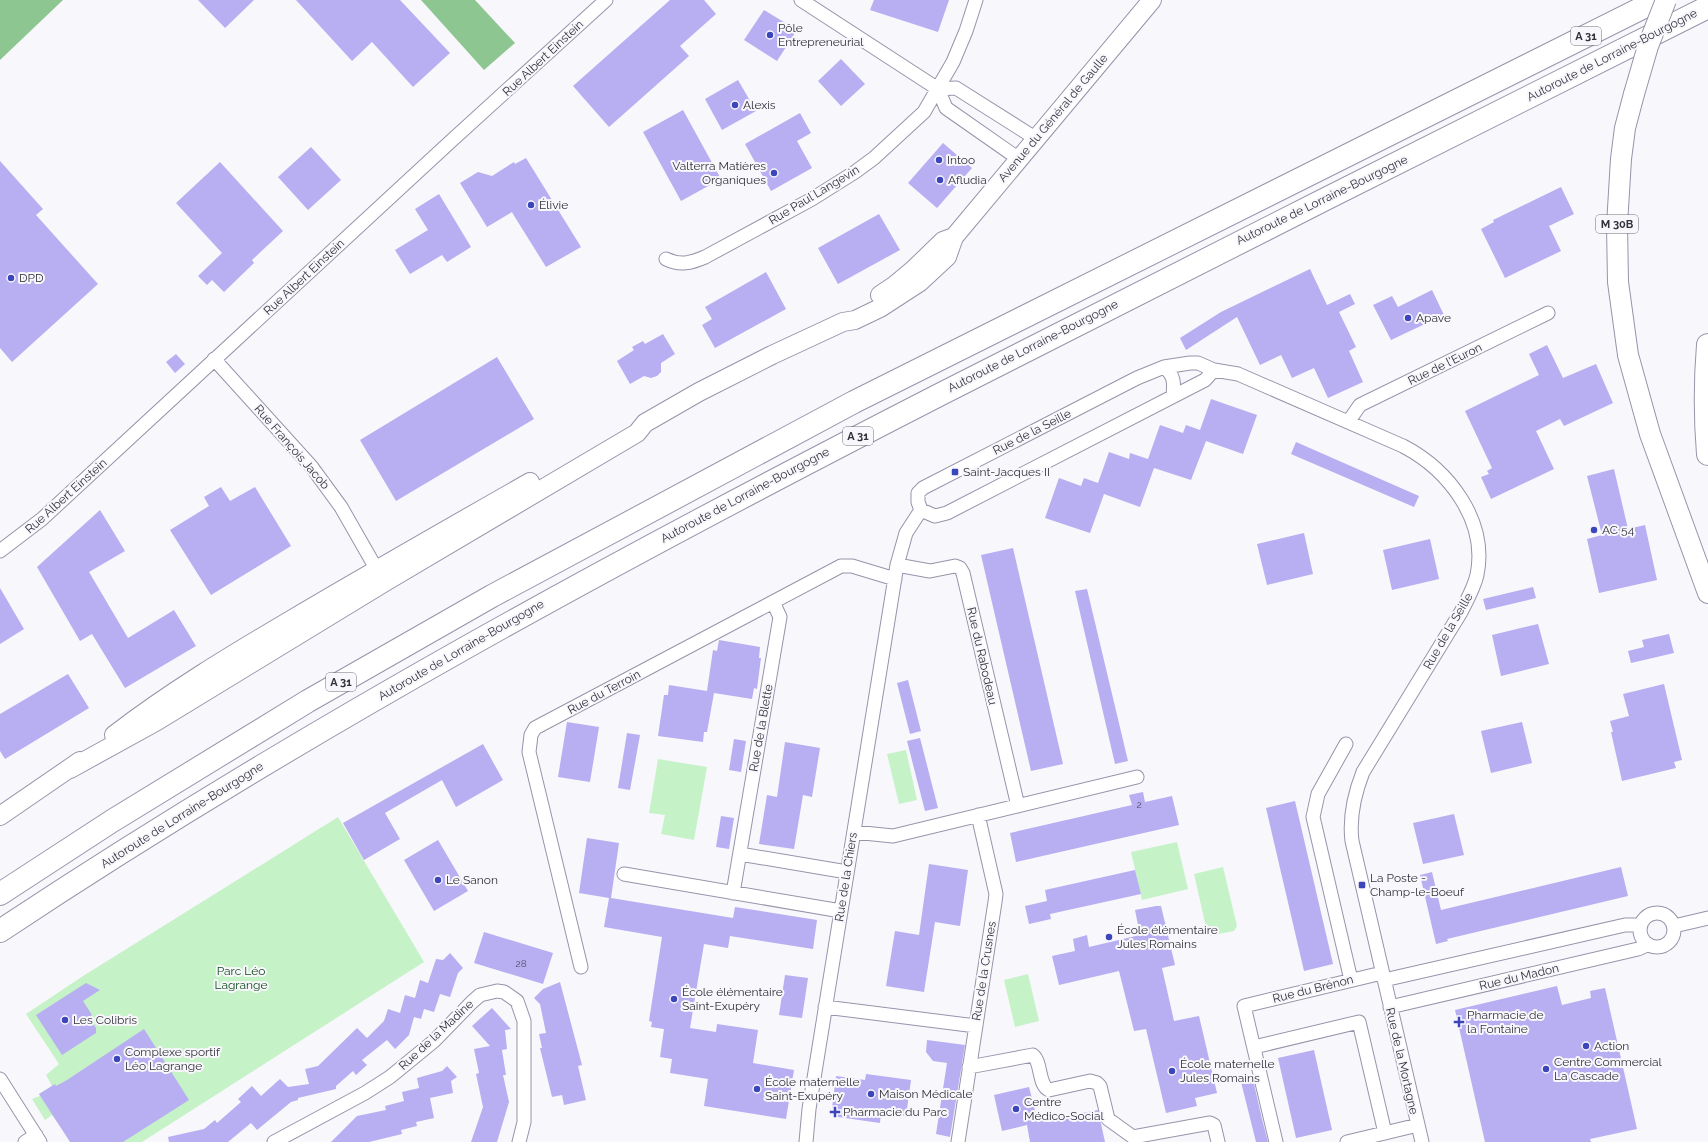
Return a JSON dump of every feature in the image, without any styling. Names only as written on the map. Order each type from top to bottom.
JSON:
[{"type":"highway","name":"A 31","points":[[0,894],[112,821],[308,701],[506,589],[854,402],[1658,0]]},
{"type":"highway","name":"Autoroute de Lorraine-Bourgogne","points":[[0,931],[113,858],[327,727],[530,611],[637,553],[778,478],[1142,290],[1708,6]]},
{"type":"highway","points":[[1708,345],[1706,368],[1706,434],[1708,454]]},
{"type":"main road","name":"Avenue du Général de Gaulle","points":[[0,816],[70,769],[149,708],[256,641],[380,576],[633,424],[645,423],[699,392],[757,362],[843,322],[848,314],[895,285],[943,241],[954,237],[1035,138],[1152,0]]},
{"type":"main road","name":"M 30B","points":[[1666,0],[1648,46],[1626,128],[1621,159],[1617,225],[1618,282],[1628,355],[1650,434],[1708,593]]},
{"type":"street","name":"Rue Albert Einstein","points":[[0,551],[48,514],[214,359],[606,0]]},
{"type":"street","points":[[801,0],[938,89],[946,108],[1018,159]]},
{"type":"street","name":"Rue Paul Langevin","points":[[666,259],[682,264],[693,262],[705,257],[835,185],[874,158],[924,112],[948,72],[964,37],[976,0]]},
{"type":"street","points":[[938,89],[956,88],[1035,138]]},
{"type":"street","name":"Rue de l'Euron","points":[[1348,422],[1360,405],[1548,313]]},
{"type":"street","name":"Rue François Jacob","points":[[214,359],[316,471],[341,508],[380,576]]},
{"type":"street","name":"Rue de la Seille","points":[[921,510],[918,493],[923,488],[1137,378],[1164,367],[1178,364],[1198,363],[1214,370],[1238,374],[1416,453],[1440,472],[1458,493],[1472,518],[1478,550],[1477,576],[1461,612],[1363,772],[1355,793],[1351,821],[1352,841],[1383,976]]},
{"type":"street","points":[[1164,367],[1173,376],[1173,396]]},
{"type":"street","points":[[895,579],[902,544],[910,524],[921,510],[934,516],[947,513],[1205,380],[1214,370]]},
{"type":"street","name":"Rue du Terroin","points":[[581,967],[529,752],[531,735],[535,728],[845,565],[895,579]]},
{"type":"street","name":"Rue du Rabodeau","points":[[897,565],[930,571],[956,566],[960,568],[963,574],[1018,806]]},
{"type":"street","name":"Rue de la Chiers","points":[[806,1142],[809,1109],[825,1007],[895,579]]},
{"type":"street","name":"Rue de la Blette","points":[[733,893],[780,617],[773,602]]},
{"type":"street","points":[[1346,744],[1318,794],[1313,817],[1351,980]]},
{"type":"street","points":[[854,832],[893,836],[1137,777]]},
{"type":"street","name":"Rue de la Crusnes","points":[[825,1007],[976,1026],[996,894],[978,815]]},
{"type":"street","points":[[740,854],[847,872]]},
{"type":"street","points":[[624,874],[841,911]]},
{"type":"street","points":[[1658,912],[1668,916],[1674,926],[1674,937],[1667,944],[1657,948],[1647,944],[1641,936],[1640,925],[1647,916],[1658,912]]},
{"type":"street","points":[[1674,926],[1708,918]]},
{"type":"street","points":[[1383,976],[1626,925],[1640,925]]},
{"type":"street","name":"Rue du Madon","points":[[1390,1008],[1638,949],[1647,944]]},
{"type":"street","name":"Rue du Brénon","points":[[1254,1047],[1244,1006],[1351,980],[1383,976]]},
{"type":"street","name":"Rue de la Mortagne","points":[[1383,976],[1422,1142]]},
{"type":"street","name":"Rue de la Madine","points":[[274,1142],[365,1093],[390,1077],[434,1041],[480,995],[497,991],[504,992],[517,1001],[524,1021],[524,1122],[519,1142]]},
{"type":"street","points":[[1276,1142],[1254,1047],[1360,1022],[1385,1133]]},
{"type":"street","points":[[958,1142],[976,1026]]},
{"type":"street","points":[[970,1067],[1033,1055],[1037,1058],[1045,1089],[1049,1090],[1090,1081],[1098,1083],[1108,1119],[1133,1137],[1136,1138],[1210,1123],[1214,1125],[1218,1142]]},
{"type":"street","points":[[0,1079],[33,1140]]},
{"type":"street","points":[[1347,1142],[1418,1126]]},
{"type":"green space","points":[[0,0],[63,0],[0,60]]},
{"type":"green space","points":[[421,0],[475,0],[515,43],[484,70]]},
{"type":"green space","points":[[906,750],[917,800],[899,804],[887,754]]},
{"type":"green space","points":[[658,759],[707,767],[694,840],[661,834],[665,815],[649,813]]},
{"type":"green space","name":"Parc Léo Lagrange","points":[[338,817],[424,962],[142,1142],[70,1142],[63,1124],[60,1126],[52,1115],[45,1120],[32,1099],[40,1096],[39,1094],[52,1086],[46,1075],[59,1064],[26,1014],[83,976]]},
{"type":"green space","points":[[1177,842],[1188,889],[1142,900],[1131,852]]},
{"type":"green space","points":[[1223,867],[1237,926],[1234,931],[1208,936],[1194,874]]},
{"type":"green space","points":[[1028,974],[1039,1021],[1015,1027],[1004,980]]},
{"type":"building","points":[[198,0],[254,0],[225,28]]},
{"type":"building","points":[[296,0],[400,0],[450,53],[413,87],[372,42],[352,61]]},
{"type":"building","points":[[670,0],[704,0],[716,14],[680,46],[689,56],[609,127],[573,86]]},
{"type":"building","points":[[874,0],[949,0],[938,32],[870,10]]},
{"type":"building","name":"Pôle Entrepreneurial","points":[[764,10],[797,30],[777,61],[744,40]]},
{"type":"building","points":[[841,59],[865,84],[841,106],[818,81]]},
{"type":"building","name":"Alexis","points":[[738,80],[756,111],[722,130],[705,99]]},
{"type":"building","points":[[683,110],[721,179],[681,201],[643,132]]},
{"type":"building","points":[[800,113],[811,133],[797,141],[812,168],[771,191],[745,144]]},
{"type":"building","points":[[943,143],[972,168],[937,208],[908,183]]},
{"type":"building","points":[[311,147],[341,180],[308,210],[278,177]]},
{"type":"building","points":[[526,158],[581,247],[546,267],[512,212],[487,227],[460,183],[478,172],[492,176],[514,162],[515,164]]},
{"type":"building","points":[[0,161],[43,209],[36,215],[98,284],[12,362],[0,348]]},
{"type":"building","points":[[220,162],[283,231],[252,260],[254,263],[224,292],[212,280],[207,285],[198,276],[222,253],[176,203]]},
{"type":"building","points":[[1561,187],[1574,214],[1549,226],[1561,251],[1505,278],[1481,229],[1494,222],[1493,220]]},
{"type":"building","points":[[439,194],[471,247],[447,262],[442,255],[410,274],[395,250],[428,230],[415,209]]},
{"type":"building","points":[[879,214],[900,250],[838,284],[818,248]]},
{"type":"building","points":[[1310,269],[1327,305],[1350,294],[1355,304],[1339,312],[1356,347],[1349,351],[1363,382],[1328,398],[1314,368],[1292,378],[1281,355],[1260,365],[1237,317],[1186,350],[1180,338],[1221,312]]},
{"type":"building","points":[[766,272],[786,309],[715,348],[702,325],[712,319],[705,307]]},
{"type":"building","name":"Apave","points":[[1432,290],[1444,315],[1391,340],[1373,305],[1392,296],[1398,307]]},
{"type":"building","points":[[663,334],[675,354],[661,363],[661,372],[657,376],[651,378],[644,376],[630,384],[617,361],[634,350],[632,347],[643,341],[645,344]]},
{"type":"building","points":[[1547,345],[1563,378],[1596,364],[1613,403],[1564,426],[1560,419],[1536,431],[1554,469],[1491,499],[1481,477],[1489,474],[1487,471],[1492,468],[1465,411],[1539,375],[1529,354]]},
{"type":"building","points":[[176,354],[185,364],[175,373],[166,362]]},
{"type":"building","points":[[497,357],[534,419],[396,501],[360,440]]},
{"type":"building","points":[[1211,399],[1257,415],[1243,454],[1206,441],[1191,480],[1154,468],[1140,507],[1104,494],[1090,533],[1045,518],[1059,478],[1081,486],[1084,478],[1098,483],[1109,452],[1129,459],[1130,453],[1148,459],[1160,425],[1183,433],[1186,425],[1200,430]]},
{"type":"building","points":[[1296,442],[1419,496],[1414,507],[1291,454]]},
{"type":"building","points":[[1614,469],[1628,529],[1645,525],[1657,580],[1599,593],[1587,539],[1602,535],[1587,476]]},
{"type":"building","points":[[221,487],[230,501],[255,487],[291,546],[211,595],[170,530],[209,506],[204,497]]},
{"type":"building","points":[[100,510],[125,551],[89,572],[128,638],[174,610],[196,646],[125,688],[92,634],[80,641],[37,567]]},
{"type":"building","points":[[1304,533],[1313,574],[1267,585],[1257,544]]},
{"type":"building","points":[[1430,539],[1439,579],[1392,590],[1383,550]]},
{"type":"building","points":[[1013,548],[1063,764],[1031,771],[981,555]]},
{"type":"building","points":[[1533,587],[1536,598],[1486,610],[1483,599]]},
{"type":"building","points":[[0,588],[24,629],[0,644]]},
{"type":"building","points":[[1087,589],[1128,761],[1115,764],[1075,591]]},
{"type":"building","points":[[1538,624],[1549,664],[1501,676],[1492,635]]},
{"type":"building","points":[[1669,634],[1674,653],[1631,663],[1628,651],[1644,647],[1642,640]]},
{"type":"building","points":[[719,640],[760,647],[759,658],[761,658],[757,689],[754,688],[752,699],[714,693],[707,732],[704,732],[703,742],[658,736],[664,695],[668,695],[669,685],[707,691],[713,650],[717,651]]},
{"type":"building","points":[[68,674],[89,708],[5,759],[0,751],[0,714]]},
{"type":"building","points":[[908,680],[921,731],[910,734],[897,683]]},
{"type":"building","points":[[1664,684],[1682,760],[1674,762],[1676,768],[1622,781],[1610,721],[1629,716],[1623,694]]},
{"type":"building","points":[[567,722],[599,727],[590,782],[558,777]]},
{"type":"building","points":[[1522,722],[1532,763],[1491,773],[1481,731]]},
{"type":"building","points":[[627,733],[640,735],[630,790],[618,788]]},
{"type":"building","points":[[920,738],[938,808],[925,811],[907,741]]},
{"type":"building","points":[[734,739],[746,741],[741,772],[729,770]]},
{"type":"building","points":[[785,742],[820,748],[812,797],[803,795],[794,849],[759,844],[767,795],[777,797]]},
{"type":"building","points":[[483,744],[503,780],[456,807],[442,780],[385,813],[400,839],[364,860],[343,823]]},
{"type":"building","points":[[1143,792],[1145,802],[1172,796],[1179,825],[1016,862],[1010,833],[1132,805],[1129,795]]},
{"type":"building","points":[[1295,801],[1333,964],[1304,971],[1266,808]]},
{"type":"building","points":[[1454,814],[1464,855],[1423,864],[1413,823]]},
{"type":"building","points":[[721,816],[734,818],[729,849],[716,847]]},
{"type":"building","points":[[587,838],[619,843],[611,898],[733,918],[735,907],[817,920],[813,949],[730,936],[728,948],[704,944],[690,1028],[716,1032],[717,1024],[758,1030],[753,1063],[794,1070],[786,1119],[704,1106],[708,1079],[670,1073],[672,1059],[660,1057],[664,1029],[651,1027],[652,1022],[649,1021],[662,937],[604,927],[609,898],[579,893]]},
{"type":"building","name":"Le Sanon","points":[[438,840],[468,891],[434,911],[404,860]]},
{"type":"building","points":[[929,864],[968,870],[960,926],[935,922],[924,992],[886,986],[895,931],[919,935]]},
{"type":"building","points":[[1621,867],[1628,896],[1447,939],[1448,941],[1436,944],[1420,875],[1432,872],[1441,910]]},
{"type":"building","points":[[1135,870],[1141,894],[1050,914],[1051,919],[1029,924],[1025,906],[1047,901],[1045,890]]},
{"type":"building","points":[[1161,906],[1175,965],[1162,968],[1174,1021],[1199,1016],[1217,1093],[1195,1098],[1197,1106],[1166,1113],[1146,1029],[1134,1031],[1119,971],[1059,985],[1052,956],[1075,951],[1073,939],[1087,935],[1089,947],[1140,935],[1135,910]]},
{"type":"building","points":[[484,932],[553,953],[543,984],[474,963]]},
{"type":"building","points":[[450,953],[463,968],[458,973],[450,997],[440,994],[434,1012],[424,1009],[421,1019],[414,1017],[409,1035],[395,1049],[387,1040],[362,1060],[367,1065],[356,1075],[353,1071],[336,1086],[336,1089],[298,1098],[298,1100],[291,1102],[257,1130],[251,1123],[228,1142],[169,1142],[168,1137],[204,1129],[215,1120],[217,1123],[241,1102],[238,1099],[252,1086],[261,1096],[280,1079],[288,1087],[309,1084],[305,1069],[318,1066],[357,1028],[367,1038],[384,1021],[388,1009],[400,1013],[405,995],[415,998],[420,980],[428,983],[436,959],[443,960]]},
{"type":"building","points":[[785,975],[808,978],[802,1018],[779,1015]]},
{"type":"building","points":[[560,982],[582,1065],[578,1066],[586,1100],[564,1105],[562,1095],[552,1097],[540,1048],[542,1048],[539,1034],[546,1033],[540,1004],[534,998],[543,989]]},
{"type":"building","name":"Les Colibris","points":[[86,983],[100,990],[83,1001],[92,1015],[89,1017],[96,1028],[96,1033],[62,1055],[36,1015]]},
{"type":"building","points":[[1557,986],[1562,1005],[1591,998],[1590,991],[1605,988],[1637,1129],[1590,1139],[1591,1142],[1485,1142],[1455,1010]]},
{"type":"building","points":[[492,1008],[511,1029],[505,1030],[507,1049],[502,1050],[506,1075],[503,1075],[509,1102],[497,1142],[471,1142],[483,1107],[476,1074],[479,1073],[474,1049],[490,1046],[472,1026]]},
{"type":"building","points":[[144,1029],[189,1100],[123,1142],[70,1142],[39,1094],[55,1084],[56,1086],[67,1080]]},
{"type":"building","points":[[927,1040],[965,1045],[950,1137],[936,1134],[947,1063],[933,1061],[926,1052]]},
{"type":"building","points":[[1314,1050],[1332,1130],[1296,1138],[1278,1058]]},
{"type":"building","points":[[447,1066],[457,1077],[451,1081],[453,1093],[430,1098],[434,1118],[416,1122],[417,1126],[401,1130],[402,1134],[369,1142],[331,1142],[357,1116],[386,1110],[385,1106],[404,1101],[402,1092],[419,1088],[417,1078],[442,1071]]},
{"type":"building","name":"Maison Médicale","points":[[866,1074],[911,1080],[906,1116],[881,1112],[880,1123],[838,1117],[832,1108],[836,1076],[865,1080]]},
{"type":"building","points":[[1252,1075],[1268,1142],[1256,1142],[1240,1078]]},
{"type":"building","points":[[1029,1087],[1038,1122],[1098,1110],[1105,1142],[1030,1142],[1027,1125],[1002,1131],[994,1095]]},
{"type":"place","name":"Pôle Entrepreneurial","points":[[770,35]]},
{"type":"place","name":"Alexis","points":[[735,105]]},
{"type":"place","name":"Intoo","points":[[939,160]]},
{"type":"place","name":"Valterra Matières Organiques","points":[[774,173]]},
{"type":"place","name":"Afludia","points":[[940,180]]},
{"type":"place","name":"Élivie","points":[[531,205]]},
{"type":"place","name":"DPD","points":[[11,278]]},
{"type":"place","name":"Apave","points":[[1408,318]]},
{"type":"place","name":"Saint-Jacques II","points":[[955,472]]},
{"type":"place","name":"AC 54","points":[[1594,530]]},
{"type":"place","name":"Le Sanon","points":[[438,880]]},
{"type":"place","name":"La Poste - Champ-le-Boeuf","points":[[1362,885]]},
{"type":"place","name":"École élémentaire Jules Romains","points":[[1109,937]]},
{"type":"place","name":"École élémentaire Saint-Exupéry","points":[[674,999]]},
{"type":"place","name":"Les Colibris","points":[[65,1020]]},
{"type":"place","name":"Pharmacie de la Fontaine","points":[[1459,1022]]},
{"type":"place","name":"Action","points":[[1586,1046]]},
{"type":"place","name":"Complexe sportif Léo Lagrange","points":[[117,1059]]},
{"type":"place","name":"Centre Commercial La Cascade","points":[[1546,1069]]},
{"type":"place","name":"École maternelle Jules Romains","points":[[1172,1071]]},
{"type":"place","name":"École maternelle Saint-Exupéry","points":[[757,1089]]},
{"type":"place","name":"Maison Médicale","points":[[871,1094]]},
{"type":"place","name":"Centre Médico-Social","points":[[1016,1109]]},
{"type":"place","name":"Pharmacie du Parc","points":[[835,1112]]}]
